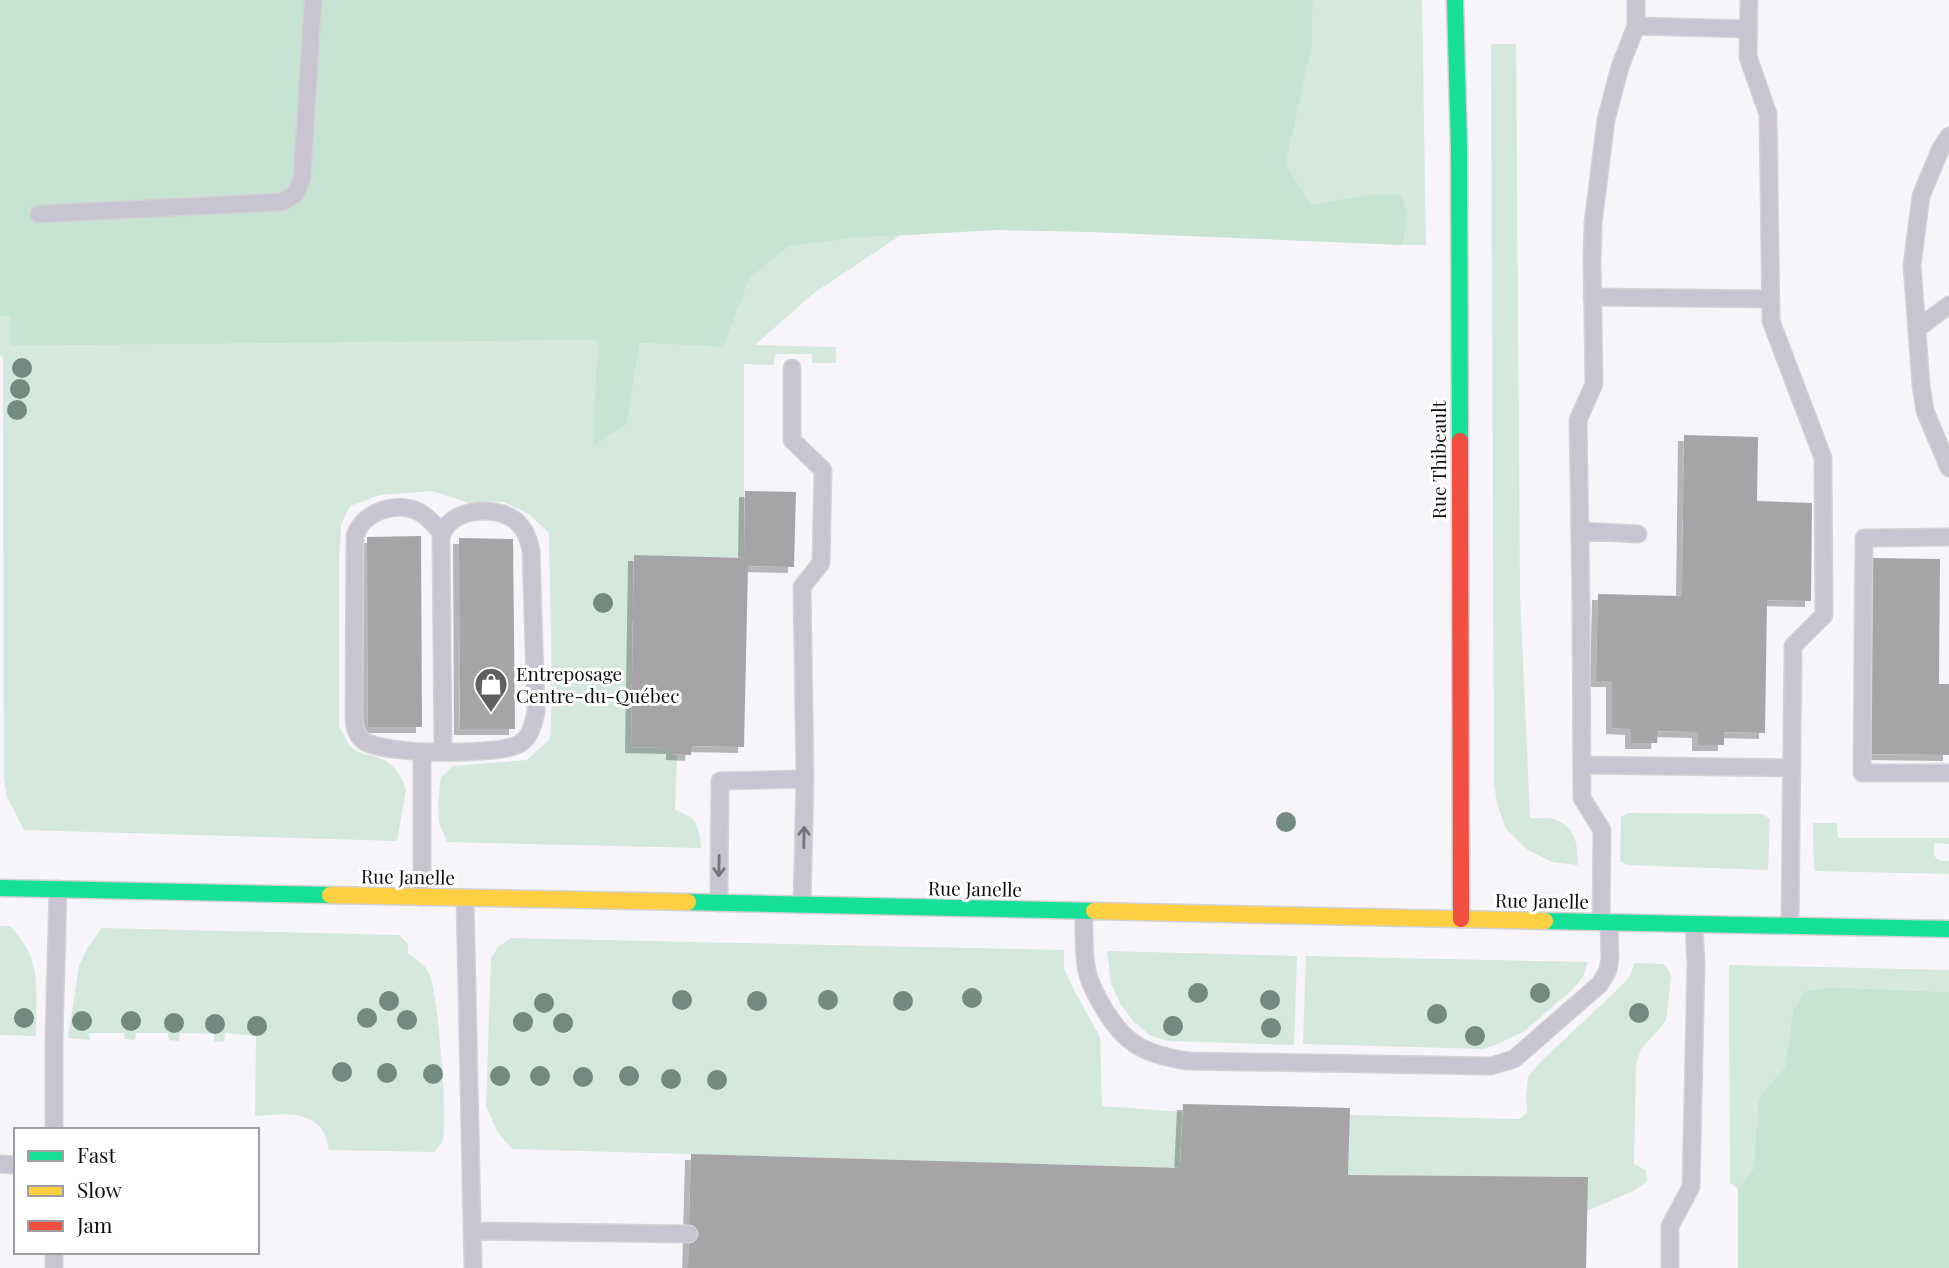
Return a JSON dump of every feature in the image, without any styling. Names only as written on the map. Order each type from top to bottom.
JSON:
[{"type":"main road","name":"Rue Thibeault","points":[[1455,0],[1459,161],[1461,919]]},
{"type":"main road","name":"Rue Janelle","points":[[0,888],[1949,929]]},
{"type":"lane","points":[[39,214],[282,202],[296,193],[302,179],[313,0]]},
{"type":"lane","points":[[1084,911],[1087,974],[1104,1009],[1133,1044],[1149,1053],[1177,1059],[1491,1066],[1514,1059],[1600,984],[1608,970],[1610,958],[1605,922],[1602,830],[1581,798],[1578,421],[1594,384],[1593,223],[1606,120],[1620,67],[1636,26],[1636,0]]},
{"type":"lane","points":[[1749,0],[1748,57],[1768,114],[1771,321],[1823,458],[1824,615],[1794,646],[1790,926]]},
{"type":"lane","points":[[1636,26],[1749,29]]},
{"type":"lane","points":[[1949,136],[1941,148],[1921,196],[1912,265],[1925,411],[1949,468]]},
{"type":"lane","points":[[1592,297],[1771,299]]},
{"type":"lane","points":[[1917,329],[1949,305]]},
{"type":"lane","points":[[792,369],[793,440],[823,470],[821,563],[802,587],[805,779],[802,905]]},
{"type":"lane","points":[[442,533],[430,519],[419,512],[404,508],[385,509],[365,519],[358,528],[355,536],[354,725],[359,735],[365,742],[422,752],[496,750],[520,743],[529,735],[536,712],[531,550],[523,528],[503,514],[486,511],[458,517],[447,524],[442,533],[443,751]]},
{"type":"lane","points":[[1580,531],[1638,534]]},
{"type":"lane","points":[[1949,537],[1864,538],[1862,773],[1949,773]]},
{"type":"lane","points":[[422,752],[422,897]]},
{"type":"lane","points":[[1582,765],[1792,768]]},
{"type":"lane","points":[[719,904],[720,781],[805,779]]},
{"type":"lane","points":[[54,1128],[58,890]]},
{"type":"lane","points":[[465,898],[472,1268]]},
{"type":"lane","points":[[1670,1268],[1670,1226],[1690,1187],[1696,964],[1694,924]]},
{"type":"lane","points":[[472,1231],[689,1234]]},
{"type":"green space","points":[[0,0],[1313,0],[1312,46],[1286,164],[1311,205],[1365,195],[1401,194],[1407,215],[1403,245],[997,230],[853,238],[788,247],[750,278],[723,347],[640,343],[627,424],[594,445],[597,340],[10,346],[10,316],[0,316]]},
{"type":"green space","points":[[1313,0],[1422,0],[1426,245],[1403,245],[1407,215],[1365,195],[1311,205],[1286,164],[1312,46]]},
{"type":"green space","points":[[1491,44],[1516,44],[1520,592],[1530,818],[1553,819],[1567,826],[1576,843],[1578,865],[1552,862],[1528,850],[1506,829],[1494,785]]},
{"type":"green space","points":[[901,235],[814,293],[755,345],[836,347],[836,363],[812,363],[812,354],[775,354],[774,365],[744,364],[744,558],[634,556],[631,746],[672,748],[672,754],[677,754],[675,810],[688,816],[696,824],[701,848],[447,842],[439,822],[441,777],[453,766],[527,760],[550,739],[552,699],[549,533],[529,514],[504,502],[469,503],[432,491],[380,495],[350,506],[341,525],[339,726],[354,749],[386,761],[403,781],[406,790],[397,841],[24,830],[7,797],[4,779],[3,357],[0,356],[0,316],[10,316],[10,346],[597,340],[595,444],[627,424],[640,343],[723,347],[750,278],[788,247]]},
{"type":"green space","points":[[1628,813],[1763,814],[1770,819],[1768,870],[1627,865],[1620,861],[1621,817]]},
{"type":"green space","points":[[1813,823],[1837,823],[1838,838],[1949,838],[1949,844],[1934,843],[1934,856],[1941,861],[1949,861],[1949,874],[1814,871]]},
{"type":"green space","points":[[0,926],[10,926],[32,959],[36,989],[36,1036],[0,1035]]},
{"type":"green space","points":[[102,928],[399,935],[408,944],[408,954],[427,969],[433,988],[443,1088],[442,1143],[435,1152],[329,1150],[323,1130],[307,1118],[290,1114],[255,1116],[256,1036],[225,1033],[224,1042],[214,1041],[214,1034],[180,1033],[179,1041],[169,1040],[168,1033],[136,1033],[135,1040],[125,1039],[124,1033],[89,1033],[90,1040],[68,1038],[79,966],[88,947]]},
{"type":"green space","points":[[511,938],[1064,950],[1064,968],[1100,1037],[1102,1106],[1182,1112],[1180,1168],[512,1149],[497,1131],[486,1106],[491,958],[498,947]]},
{"type":"green space","points":[[1107,951],[1297,956],[1294,1045],[1168,1041],[1151,1036],[1134,1022],[1121,1005],[1111,984]]},
{"type":"green space","points":[[1306,956],[1588,962],[1583,977],[1571,991],[1523,1032],[1484,1049],[1303,1044]]},
{"type":"green space","points":[[1635,963],[1663,964],[1671,976],[1666,1021],[1641,1049],[1636,1065],[1634,1164],[1646,1170],[1647,1182],[1587,1211],[1587,1177],[1348,1175],[1349,1115],[1519,1119],[1527,1113],[1528,1077],[1539,1063],[1616,991],[1629,977]]},
{"type":"green space","points":[[1729,965],[1949,970],[1949,992],[1828,987],[1805,991],[1793,1010],[1785,1067],[1758,1099],[1754,1168],[1738,1189],[1730,1183]]},
{"type":"green space","points":[[1828,987],[1949,992],[1949,1268],[1738,1268],[1738,1189],[1754,1168],[1758,1099],[1785,1067],[1793,1010],[1805,991]]},
{"type":"building","points":[[1684,435],[1758,437],[1757,501],[1812,503],[1811,601],[1767,600],[1765,733],[1724,732],[1724,745],[1698,745],[1698,732],[1658,731],[1657,743],[1631,743],[1631,729],[1612,728],[1612,681],[1596,681],[1598,594],[1682,596]]},
{"type":"building","points":[[745,491],[796,492],[794,567],[748,566],[744,747],[692,746],[691,755],[672,754],[672,748],[631,747],[634,555],[744,558]]},
{"type":"building","points":[[421,536],[422,727],[368,727],[367,537]]},
{"type":"building","points":[[459,538],[513,539],[515,729],[460,729]]},
{"type":"building","points":[[1873,558],[1940,559],[1939,684],[1949,684],[1949,755],[1871,754]]},
{"type":"building","points":[[1183,1104],[1350,1108],[1348,1175],[1588,1177],[1586,1268],[688,1268],[691,1154],[1180,1168]]},
{"type":"traffic: fast","points":[[1455,0],[1459,147],[1460,441]]},
{"type":"traffic: fast","points":[[0,888],[330,895]]},
{"type":"traffic: fast","points":[[688,902],[1094,911]]},
{"type":"traffic: fast","points":[[1545,921],[1949,929]]},
{"type":"traffic: slow","points":[[330,895],[688,902]]},
{"type":"traffic: slow","points":[[1094,911],[1545,921]]},
{"type":"traffic: jam","points":[[1460,441],[1461,919]]},
{"type":"place","name":"Entreposage Centre-du-Québec","points":[[491,714]]}]
